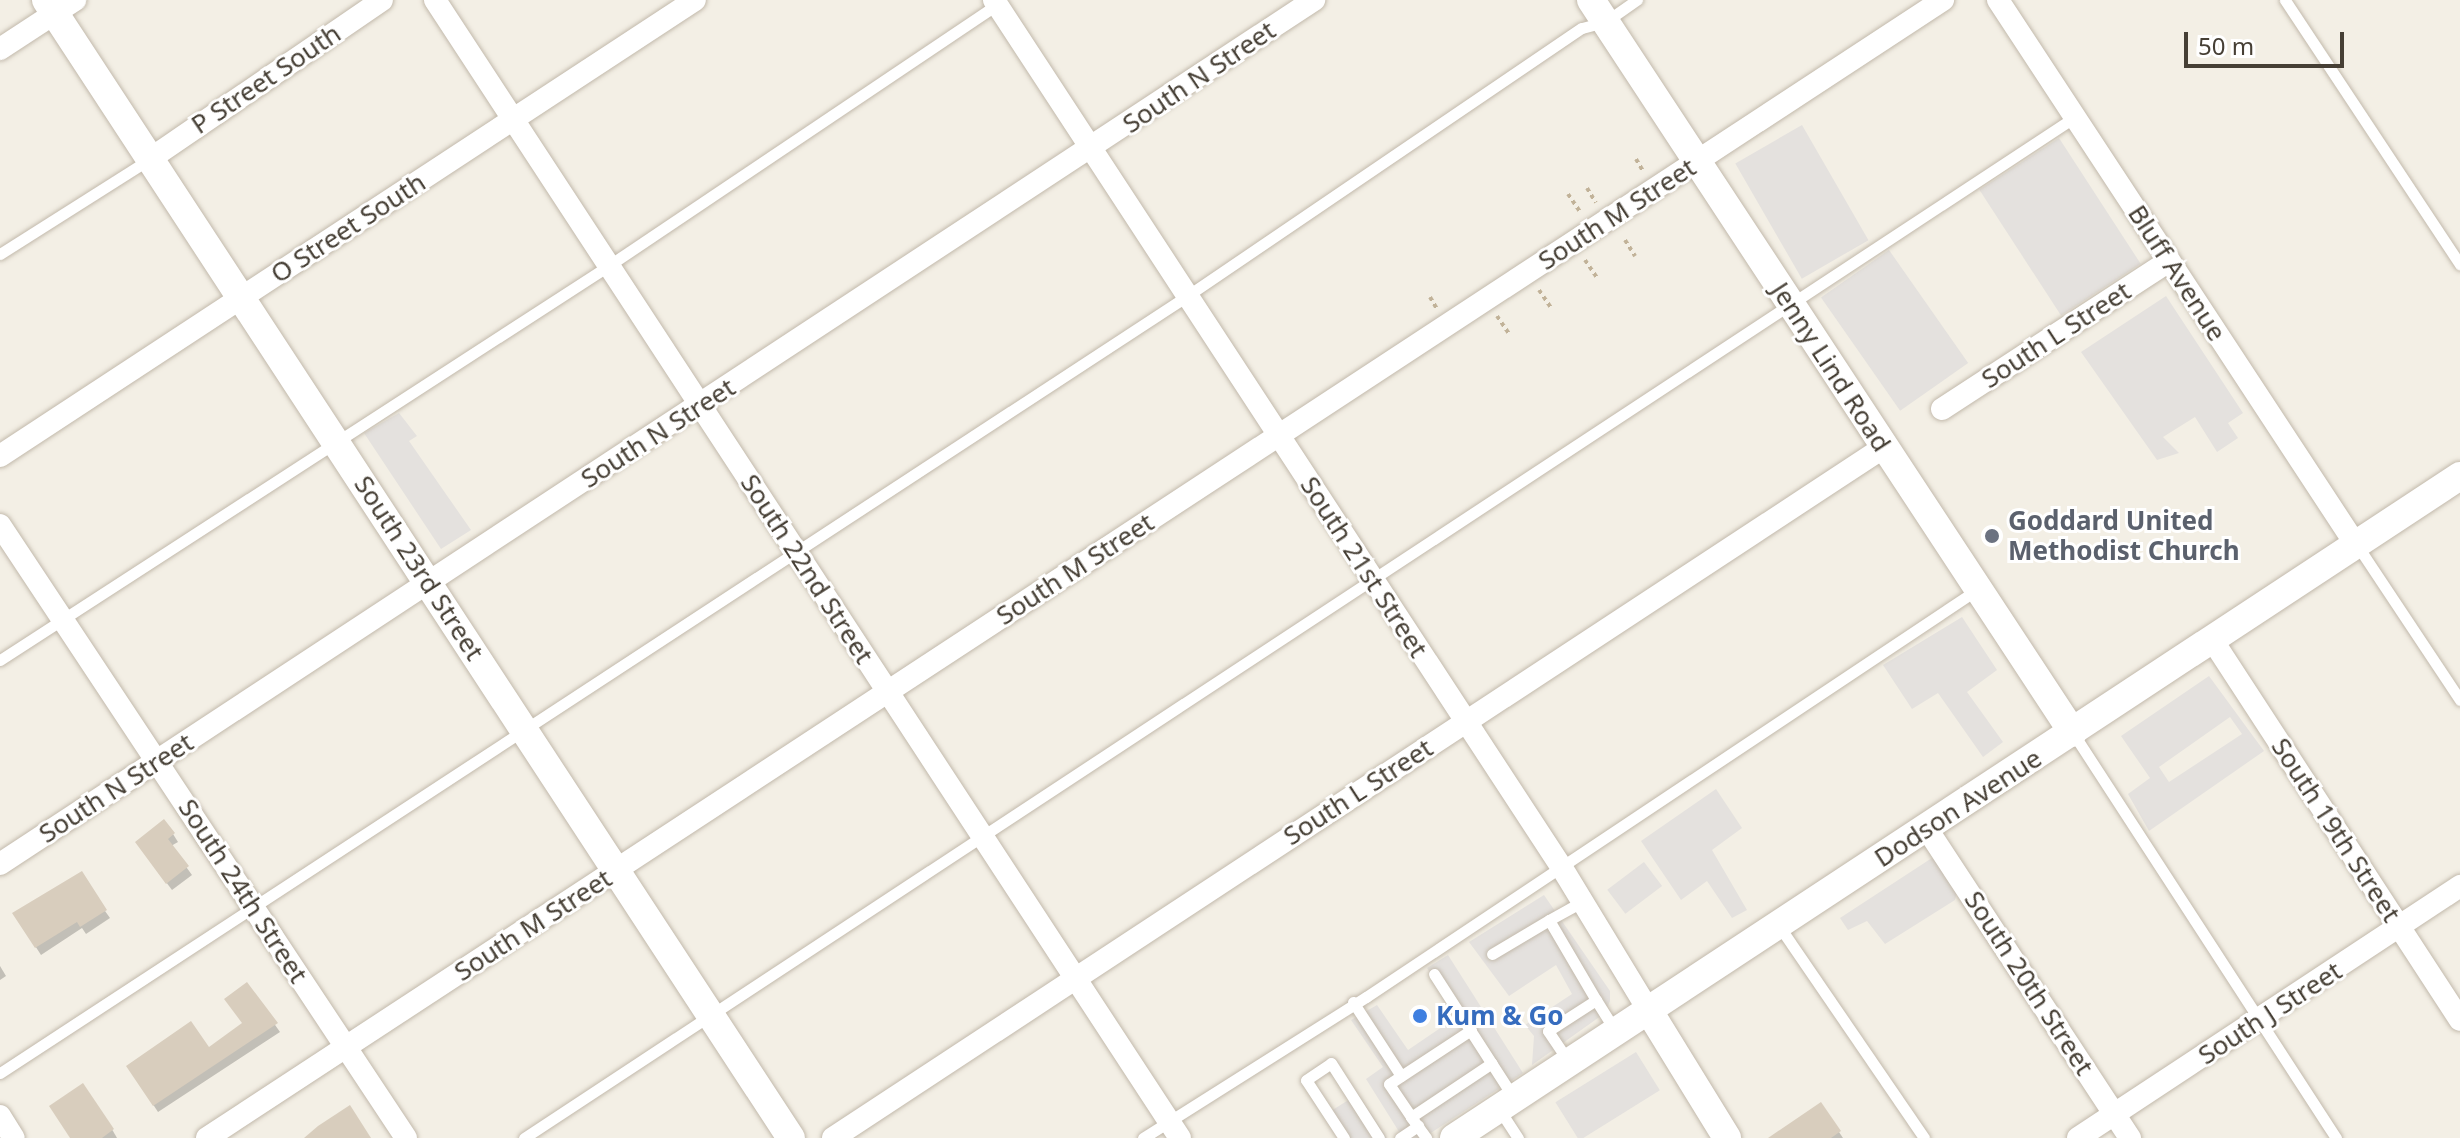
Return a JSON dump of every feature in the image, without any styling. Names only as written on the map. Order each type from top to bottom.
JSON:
[{"type":"street","name":"P Street South","points":[[150,159],[382,0]]},
{"type":"street","name":"South 22nd Street","points":[[435,0],[1174,1130]]},
{"type":"street","name":"O Street South","points":[[0,456],[695,0]]},
{"type":"street","name":"South N Street","points":[[0,864],[1314,0]]},
{"type":"street","name":"South M Street","points":[[207,1138],[1943,0]]},
{"type":"street","name":"Bluff Avenue","points":[[1998,0],[2356,545]]},
{"type":"street","name":"South 21st Street","points":[[999,2],[1277,436],[1562,868],[1727,1138]]},
{"type":"street","name":"South 23rd Street","points":[[59,5],[150,159],[791,1138]]},
{"type":"street","points":[[0,49],[59,5]]},
{"type":"street","name":"Jenny Lind Road","points":[[1598,11],[2073,733]]},
{"type":"street","name":"South L Street","points":[[1942,409],[2169,261]]},
{"type":"street","name":"South L Street","points":[[833,1138],[1884,447]]},
{"type":"street","name":"Dodson Avenue","points":[[1454,1138],[2460,476]]},
{"type":"street","name":"South 24th Street","points":[[0,525],[406,1138]]},
{"type":"street","name":"South 19th Street","points":[[2213,641],[2460,1020]]},
{"type":"street","name":"South 20th Street","points":[[1927,829],[2130,1138]]},
{"type":"street","name":"South J Street","points":[[2078,1138],[2460,886]]},
{"type":"street","points":[[0,1116],[14,1138]]},
{"type":"lane","points":[[0,1073],[523,727],[1187,296],[1582,28],[1598,11],[1637,0]]},
{"type":"lane","points":[[2285,0],[2460,264]]},
{"type":"lane","points":[[0,660],[608,266],[999,2]]},
{"type":"lane","points":[[524,1138],[2075,117]]},
{"type":"lane","points":[[0,254],[150,159]]},
{"type":"lane","points":[[2356,545],[2460,700]]},
{"type":"lane","points":[[1143,1138],[1174,1130],[1353,1002],[1562,868],[1978,589]]},
{"type":"lane","points":[[2073,733],[2336,1138]]},
{"type":"lane","points":[[1492,954],[1582,902]]},
{"type":"lane","points":[[1549,920],[1616,1032]]},
{"type":"lane","points":[[1779,926],[1924,1138]]},
{"type":"lane","points":[[1434,974],[1492,1063],[1518,1138]]},
{"type":"lane","points":[[1569,1063],[1548,1031],[1596,1000]]},
{"type":"lane","points":[[1353,1002],[1401,1076]]},
{"type":"lane","points":[[1426,1138],[1389,1084],[1471,1030]]},
{"type":"lane","points":[[1344,1138],[1306,1080],[1331,1063],[1379,1138]]},
{"type":"lane","points":[[1400,1138],[1414,1121],[1492,1063]]},
{"type":"path","points":[[1625,240],[1635,256]]},
{"type":"shaded area","points":[[1802,125],[1868,240],[1802,279],[1735,164]]},
{"type":"shaded area","points":[[2059,138],[2141,264],[2061,316],[1979,190]]},
{"type":"shaded area","points":[[1889,250],[1968,363],[1900,411],[1821,298]]},
{"type":"shaded area","points":[[2166,296],[2243,413],[2228,423],[2238,438],[2217,452],[2195,417],[2163,437],[2179,453],[2157,460],[2081,352]]},
{"type":"shaded area","points":[[399,413],[417,436],[409,441],[471,530],[441,549],[364,433]]},
{"type":"shaded area","points":[[1962,617],[1997,670],[1967,692],[2003,742],[1983,757],[1938,693],[1912,709],[1883,665]]},
{"type":"shaded area","points":[[2209,676],[2264,751],[2149,831],[2128,794],[2150,778],[2121,736]],"holes":[[[2230,717],[2242,734],[2169,782],[2159,767]]]},
{"type":"shaded area","points":[[1716,789],[1742,828],[1712,850],[1747,910],[1732,918],[1707,881],[1681,900],[1641,841]]},
{"type":"shaded area","points":[[1935,856],[1957,892],[1955,900],[1885,944],[1867,921],[1848,930],[1840,918]]},
{"type":"shaded area","points":[[1644,862],[1662,886],[1625,914],[1607,890]]},
{"type":"shaded area","points":[[1544,895],[1610,991],[1610,1001],[1605,1013],[1532,1065],[1534,1036],[1525,1025],[1572,994],[1556,965],[1509,996],[1469,942]]},
{"type":"shaded area","points":[[1448,955],[1523,1073],[1423,1138],[1403,1138],[1366,1079],[1383,1067],[1351,1020],[1377,1005],[1408,1050],[1458,1016],[1427,968]]},
{"type":"shaded area","points":[[1636,1052],[1660,1090],[1583,1138],[1578,1138],[1555,1102]]},
{"type":"shaded area","points":[[1358,1094],[1387,1138],[1339,1138],[1323,1116]]},
{"type":"building","points":[[164,819],[175,833],[168,839],[189,866],[166,884],[135,842]]},
{"type":"building","points":[[82,871],[107,910],[80,927],[77,922],[35,948],[12,913]]},
{"type":"building","points":[[247,982],[278,1023],[153,1106],[126,1066],[191,1021],[209,1047],[242,1023],[224,999]]},
{"type":"building","points":[[83,1083],[114,1129],[102,1138],[70,1138],[49,1106]]},
{"type":"building","points":[[1821,1102],[1841,1131],[1831,1138],[1768,1138]]},
{"type":"building","points":[[350,1105],[371,1138],[304,1138],[318,1126]]},
{"type":"place","name":"Goddard United Methodist Church","points":[[1992,536]]},
{"type":"place","name":"Kum & Go","points":[[1420,1016]]}]
